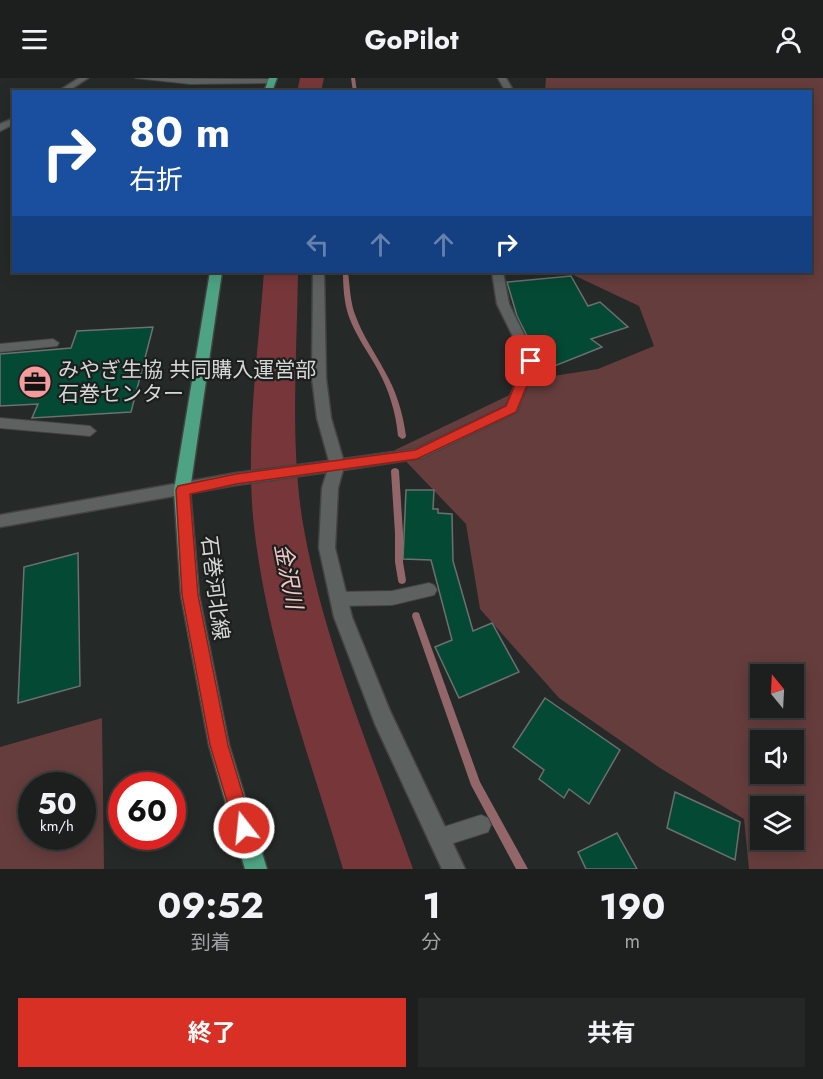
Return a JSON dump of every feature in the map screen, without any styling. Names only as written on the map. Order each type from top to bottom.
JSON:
[{"type":"main road","name":"石巻河北線","points":[[216,273],[183,490],[190,595],[219,745],[256,869]]},
{"type":"street","points":[[64,90],[84,78]]},
{"type":"street","points":[[318,273],[319,378],[324,418],[337,464],[330,488],[327,548],[344,617],[382,717],[454,869]]},
{"type":"street","points":[[0,521],[236,479],[417,454],[512,409],[531,361],[503,304],[497,273]]},
{"type":"lane","points":[[138,78],[190,82],[272,80]]},
{"type":"lane","points":[[0,348],[53,343]]},
{"type":"lane","points":[[0,423],[90,431]]},
{"type":"lane","points":[[339,599],[392,598],[429,590]]},
{"type":"lane","points":[[438,838],[481,825]]},
{"type":"shaded area","points":[[546,78],[823,78],[823,869],[749,869],[744,819],[660,768],[559,698],[480,609],[466,524],[395,450],[547,377],[598,369],[654,346],[639,306],[569,273],[812,273],[812,90],[545,90]]},
{"type":"shaded area","points":[[102,718],[104,869],[0,869],[0,747]]},
{"type":"building","points":[[571,276],[588,306],[600,302],[628,327],[591,339],[602,347],[552,367],[534,350],[517,316],[507,282]]},
{"type":"building","points":[[153,327],[131,412],[32,418],[38,404],[0,406],[0,354],[71,348],[77,331]]},
{"type":"building","points":[[406,490],[434,490],[433,509],[438,509],[438,513],[452,514],[453,561],[473,631],[492,623],[519,672],[459,698],[435,647],[452,640],[431,560],[403,559]]},
{"type":"building","points":[[78,553],[80,686],[18,703],[24,567]]},
{"type":"building","points":[[545,698],[620,750],[589,804],[569,789],[564,798],[539,779],[544,770],[513,747]]},
{"type":"building","points":[[675,792],[740,822],[735,860],[667,828]]},
{"type":"building","points":[[617,833],[637,869],[586,869],[578,852]]},
{"type":"waterway","name":"金沢川","points":[[309,90],[312,78]]},
{"type":"waterway","points":[[353,78],[355,90]]},
{"type":"waterway","name":"金沢川","points":[[281,273],[273,460],[278,518],[297,622],[378,869]]},
{"type":"waterway","points":[[345,273],[352,315],[388,385],[398,411],[402,436]]},
{"type":"waterway","points":[[395,471],[399,562],[402,580]]},
{"type":"waterway","points":[[416,616],[476,785],[522,869]]},
{"type":"place","name":"みやぎ生協 共同購入運営部 石巻センター","points":[[35,382]]},
{"type":"route","points":[[244,828],[219,745],[190,595],[183,490],[236,479],[417,454],[512,409],[531,361]]}]
